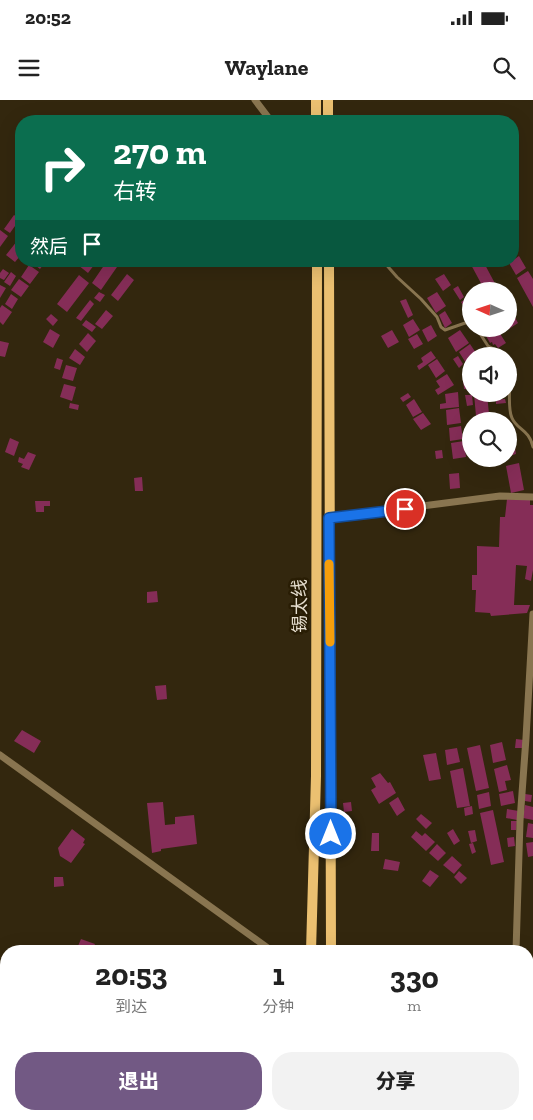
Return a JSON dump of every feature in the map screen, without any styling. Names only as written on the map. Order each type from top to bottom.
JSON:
[{"type":"main road","points":[[316,100],[316,115]]},
{"type":"main road","points":[[328,100],[328,115]]},
{"type":"main road","name":"锡太线","points":[[312,945],[316,776],[317,267]]},
{"type":"main road","name":"锡太线","points":[[329,267],[331,945]]},
{"type":"street","points":[[255,100],[266,115]]},
{"type":"street","points":[[329,518],[500,496],[533,497]]},
{"type":"street","points":[[516,945],[520,821],[533,614]]},
{"type":"street","points":[[0,755],[264,945]]},
{"type":"lane","points":[[388,267],[426,305],[436,317],[441,327],[445,330],[462,324]]},
{"type":"lane","points":[[510,402],[510,412],[513,421],[528,434],[533,446]]},
{"type":"building","points":[[15,216],[15,226],[10,233],[4,229]]},
{"type":"building","points":[[0,230],[8,236],[0,247]]},
{"type":"building","points":[[15,244],[15,262],[6,255]]},
{"type":"building","points":[[519,256],[526,268],[516,275],[511,267],[519,267]]},
{"type":"building","points":[[28,267],[32,267],[39,272],[30,284],[21,277]]},
{"type":"building","points":[[80,267],[92,267],[88,273]]},
{"type":"building","points":[[103,267],[117,267],[101,290],[92,283]]},
{"type":"building","points":[[472,267],[486,267],[494,282],[480,282]]},
{"type":"building","points":[[3,269],[9,273],[4,280],[0,278],[0,273]]},
{"type":"building","points":[[528,271],[533,279],[533,307],[517,278]]},
{"type":"building","points":[[11,272],[16,276],[10,286],[4,282]]},
{"type":"building","points":[[127,274],[134,280],[118,301],[111,295]]},
{"type":"building","points":[[444,274],[451,285],[443,291],[435,279]]},
{"type":"building","points":[[79,275],[89,283],[67,312],[57,304]]},
{"type":"building","points":[[19,279],[29,286],[21,297],[11,290]]},
{"type":"building","points":[[0,285],[6,288],[0,298]]},
{"type":"building","points":[[458,286],[462,293],[462,298],[460,300],[453,289]]},
{"type":"building","points":[[99,292],[105,295],[100,302],[94,298]]},
{"type":"building","points":[[437,292],[446,306],[436,313],[427,298]]},
{"type":"building","points":[[11,294],[18,299],[12,309],[5,304]]},
{"type":"building","points":[[406,299],[413,315],[408,318],[400,301]]},
{"type":"building","points":[[90,300],[94,304],[81,321],[76,318]]},
{"type":"building","points":[[2,305],[12,312],[3,325],[0,322],[0,308]]},
{"type":"building","points":[[106,310],[113,316],[102,329],[95,324]]},
{"type":"building","points":[[445,311],[452,323],[445,328],[439,315]]},
{"type":"building","points":[[51,314],[58,320],[53,326],[46,319]]},
{"type":"building","points":[[413,319],[420,330],[409,337],[403,325]]},
{"type":"building","points":[[86,320],[96,327],[92,332],[82,325]]},
{"type":"building","points":[[431,325],[437,336],[428,342],[422,330]]},
{"type":"building","points":[[50,329],[60,335],[53,348],[43,342]]},
{"type":"building","points":[[392,330],[399,342],[388,348],[381,336]]},
{"type":"building","points":[[460,330],[462,338],[466,338],[469,343],[456,352],[448,338]]},
{"type":"building","points":[[88,333],[96,341],[87,352],[79,344]]},
{"type":"building","points":[[417,334],[423,344],[414,349],[408,339]]},
{"type":"building","points":[[487,338],[503,338],[506,343],[497,347],[492,342],[490,343]]},
{"type":"building","points":[[0,341],[9,343],[5,357],[0,356]]},
{"type":"building","points":[[75,349],[85,357],[80,365],[69,358]]},
{"type":"building","points":[[431,351],[436,358],[419,370],[417,366],[423,362],[421,358]]},
{"type":"building","points":[[458,356],[462,362],[459,368],[453,359]]},
{"type":"building","points":[[57,358],[63,360],[60,370],[54,368]]},
{"type":"building","points":[[437,359],[445,371],[436,378],[428,365]]},
{"type":"building","points":[[66,365],[77,368],[73,381],[62,378]]},
{"type":"building","points":[[447,374],[454,385],[438,395],[435,390],[440,387],[436,381]]},
{"type":"building","points":[[64,384],[76,387],[72,401],[60,397]]},
{"type":"building","points":[[458,392],[459,407],[440,409],[440,404],[446,403],[445,394]]},
{"type":"building","points":[[408,393],[411,397],[403,402],[400,398]]},
{"type":"building","points":[[414,399],[422,412],[413,417],[406,405]]},
{"type":"building","points":[[466,402],[473,402],[473,405],[467,406]]},
{"type":"building","points":[[475,402],[488,402],[489,412],[476,412]]},
{"type":"building","points":[[70,403],[79,405],[78,410],[69,408]]},
{"type":"building","points":[[459,408],[461,423],[447,425],[446,410]]},
{"type":"building","points":[[423,413],[431,424],[421,430],[413,419]]},
{"type":"building","points":[[461,426],[462,439],[450,441],[449,428]]},
{"type":"building","points":[[10,438],[19,442],[14,456],[5,452]]},
{"type":"building","points":[[462,441],[462,458],[453,459],[451,443]]},
{"type":"building","points":[[442,450],[443,458],[436,459],[435,451]]},
{"type":"building","points":[[28,452],[36,455],[29,470],[21,467],[23,464],[18,462],[19,457],[24,459]]},
{"type":"building","points":[[517,463],[519,463],[524,490],[511,493],[506,467],[517,467]]},
{"type":"building","points":[[459,473],[460,488],[450,489],[449,474]]},
{"type":"building","points":[[142,477],[143,491],[135,491],[134,478]]},
{"type":"building","points":[[507,499],[530,500],[530,505],[533,505],[533,570],[531,581],[525,579],[527,566],[516,565],[514,605],[530,605],[527,613],[491,616],[490,613],[475,612],[476,590],[472,590],[472,575],[477,575],[477,546],[499,547],[500,517],[505,517]]},
{"type":"building","points":[[35,501],[50,501],[50,506],[44,506],[44,512],[36,512]]},
{"type":"building","points":[[157,591],[158,602],[147,603],[147,592]]},
{"type":"building","points":[[166,685],[167,699],[157,700],[155,686]]},
{"type":"building","points":[[22,730],[41,741],[34,753],[14,741]]},
{"type":"building","points":[[516,739],[524,740],[523,748],[515,748]]},
{"type":"building","points":[[502,742],[506,760],[493,763],[490,745]]},
{"type":"building","points":[[480,745],[489,788],[476,791],[467,748]]},
{"type":"building","points":[[457,748],[460,762],[447,765],[445,750]]},
{"type":"building","points":[[436,753],[441,779],[429,781],[423,755]]},
{"type":"building","points":[[507,765],[511,780],[505,781],[507,790],[499,792],[494,769]]},
{"type":"building","points":[[463,768],[470,806],[457,808],[450,771]]},
{"type":"building","points":[[380,773],[388,783],[390,782],[396,793],[379,804],[371,790],[376,787],[371,778]]},
{"type":"building","points":[[513,791],[515,803],[501,806],[499,794]]},
{"type":"building","points":[[489,792],[491,806],[479,809],[477,795]]},
{"type":"building","points":[[525,794],[532,795],[531,802],[525,801]]},
{"type":"building","points":[[398,797],[405,810],[397,816],[389,803]]},
{"type":"building","points":[[163,802],[165,825],[175,824],[175,817],[194,815],[197,844],[161,849],[161,851],[152,853],[147,803]]},
{"type":"building","points":[[351,802],[352,811],[344,812],[343,803]]},
{"type":"building","points":[[525,805],[533,807],[533,820],[523,818]]},
{"type":"building","points":[[472,806],[473,814],[465,816],[464,808]]},
{"type":"building","points":[[507,809],[519,811],[517,820],[506,818]]},
{"type":"building","points":[[493,810],[504,862],[491,865],[480,813]]},
{"type":"building","points":[[421,814],[432,823],[426,829],[416,819]]},
{"type":"building","points":[[511,821],[517,821],[516,830],[511,830]]},
{"type":"building","points":[[528,823],[533,824],[533,838],[526,837]]},
{"type":"building","points":[[72,829],[85,839],[83,843],[85,844],[71,863],[60,856],[58,848]]},
{"type":"building","points":[[453,829],[460,841],[454,845],[447,833]]},
{"type":"building","points":[[475,830],[477,841],[471,843],[468,831]]},
{"type":"building","points":[[416,831],[422,836],[425,833],[435,842],[426,851],[411,837]]},
{"type":"building","points":[[372,833],[379,833],[379,851],[371,851]]},
{"type":"building","points":[[514,837],[515,846],[508,847],[507,838]]},
{"type":"building","points":[[533,842],[533,856],[528,857],[526,843]]},
{"type":"building","points":[[473,843],[476,852],[472,854],[469,844]]},
{"type":"building","points":[[437,844],[446,853],[438,861],[429,853]]},
{"type":"building","points":[[452,856],[462,865],[454,874],[443,865]]},
{"type":"building","points":[[385,859],[400,862],[398,871],[383,869]]},
{"type":"building","points":[[430,870],[439,876],[430,887],[422,881]]},
{"type":"building","points":[[459,871],[467,878],[461,884],[454,877]]},
{"type":"building","points":[[54,877],[63,877],[64,886],[54,887]]},
{"type":"building","points":[[81,939],[95,944],[95,945],[78,945]]},
{"type":"slow traffic","points":[[329,564],[330,642]]},
{"type":"route","points":[[331,834],[329,518],[405,509]]}]
